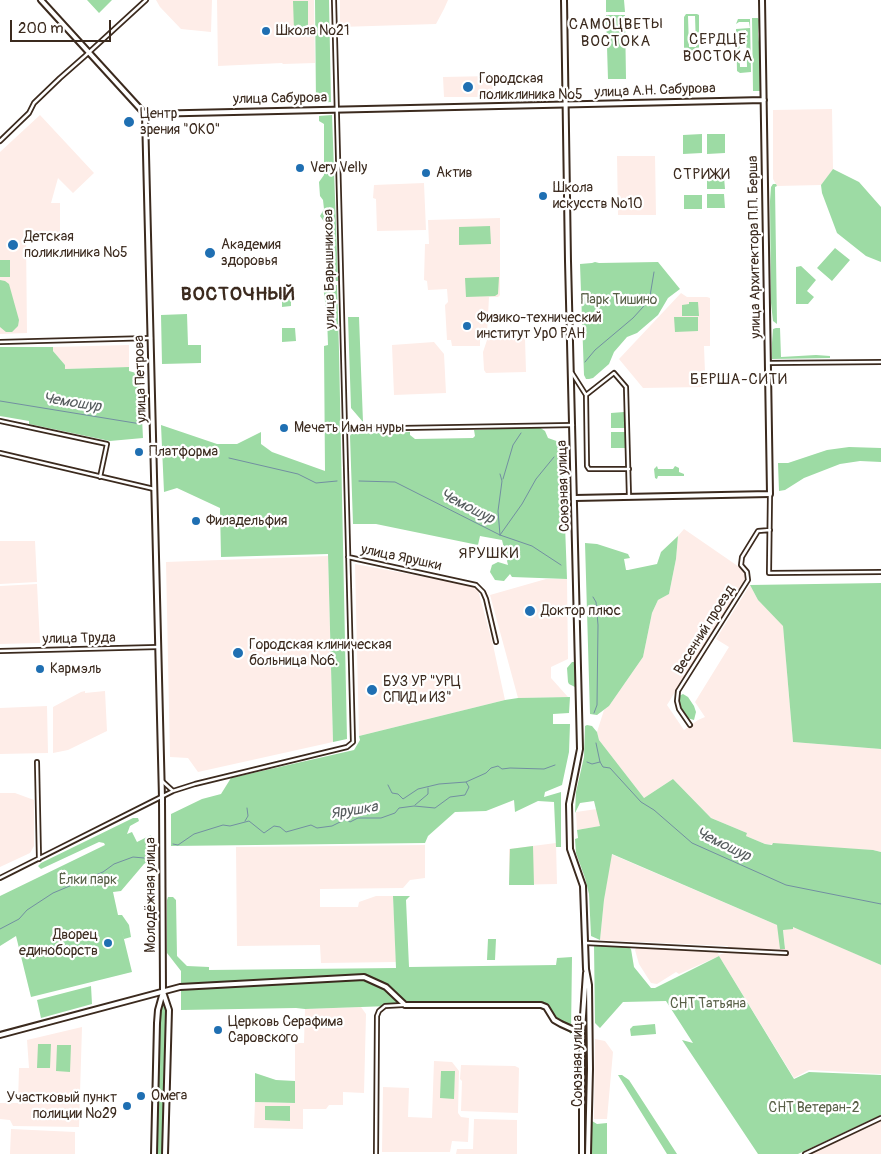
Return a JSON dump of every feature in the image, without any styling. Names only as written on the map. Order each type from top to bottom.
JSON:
[{"type":"main road","points":[[41,0],[145,114]]},
{"type":"main road","name":"Союзная улица","points":[[564,0],[580,749],[569,804],[570,850],[583,886],[590,1069],[588,1154]]},
{"type":"main road","name":"улица Архитектора П.П. Берша","points":[[762,0],[770,494]]},
{"type":"main road","name":"улица А.Н. Сабурова","points":[[336,109],[764,100]]},
{"type":"main road","name":"улица Сабурова","points":[[145,114],[336,109]]},
{"type":"main road","name":"улица Петрова","points":[[145,114],[162,798]]},
{"type":"main road","points":[[575,498],[770,494]]},
{"type":"main road","name":"Молодёжная улица","points":[[162,798],[163,992],[168,1010],[165,1154]]},
{"type":"main road","points":[[0,1035],[180,988],[364,977],[384,986],[404,1005],[541,1005],[547,1009],[554,1020],[572,1029],[582,1030]]},
{"type":"main road","name":"Союзная улица","points":[[582,1154],[582,1030],[587,985]]},
{"type":"main road","name":"Молодёжная улица","points":[[154,1154],[157,1023],[163,992]]},
{"type":"street","points":[[0,141],[29,113],[34,103],[146,0]]},
{"type":"street","name":"улица Сабурова","points":[[334,0],[336,109]]},
{"type":"street","name":"улица Барышникова","points":[[173,791],[347,747],[353,739],[336,109]]},
{"type":"street","points":[[0,342],[151,338]]},
{"type":"street","points":[[768,363],[881,362]]},
{"type":"street","points":[[571,372],[586,395],[587,466],[589,469],[629,469]]},
{"type":"street","points":[[586,395],[614,372],[626,387],[629,497]]},
{"type":"street","points":[[0,422],[107,444],[100,477]]},
{"type":"street","points":[[345,429],[573,425]]},
{"type":"street","points":[[0,453],[155,489]]},
{"type":"street","points":[[770,494],[769,573],[881,572]]},
{"type":"street","name":"Весенний проезд","points":[[690,725],[679,710],[677,701],[678,691],[748,580],[748,572],[741,565],[742,557],[758,531],[770,530]]},
{"type":"street","name":"улица Ярушки","points":[[348,557],[476,585],[483,592],[486,599],[496,642]]},
{"type":"street","name":"улица Труда","points":[[0,651],[159,647]]},
{"type":"street","points":[[37,762],[39,859]]},
{"type":"street","points":[[0,878],[173,791],[162,780]]},
{"type":"street","points":[[586,942],[786,953]]},
{"type":"street","points":[[376,1154],[377,1015],[387,1005],[404,1005]]},
{"type":"street","points":[[805,1154],[881,1118]]},
{"type":"shaded area","points":[[156,0],[212,0],[211,32],[181,29],[160,7]]},
{"type":"shaded area","name":"Школа №21","points":[[217,0],[314,0],[315,63],[218,66]]},
{"type":"shaded area","points":[[340,0],[448,0],[436,24],[340,27]]},
{"type":"shaded area","name":"Городская поликлиника №5","points":[[492,76],[493,97],[444,97],[443,77]]},
{"type":"shaded area","points":[[832,109],[833,169],[821,185],[777,186],[773,179],[773,110]]},
{"type":"shaded area","points":[[40,115],[94,173],[73,193],[58,178],[51,203],[60,203],[60,235],[26,237],[27,333],[0,334],[0,152]]},
{"type":"shaded area","points":[[617,156],[655,156],[656,215],[618,215]]},
{"type":"shaded area","points":[[424,183],[426,230],[377,231],[376,199],[373,198],[374,185]]},
{"type":"shaded area","points":[[500,218],[500,295],[498,297],[489,297],[487,334],[480,340],[480,346],[452,346],[451,340],[447,340],[445,305],[448,302],[447,289],[428,290],[427,281],[424,280],[425,244],[429,244],[428,220]]},
{"type":"shaded area","points":[[681,293],[687,297],[710,298],[710,346],[704,346],[705,373],[703,387],[643,388],[619,359]]},
{"type":"shaded area","points":[[525,338],[526,372],[486,373],[484,370],[483,352],[487,340]]},
{"type":"shaded area","points":[[434,342],[444,354],[446,393],[394,395],[392,345]]},
{"type":"shaded area","points":[[129,345],[129,367],[65,369],[65,365],[53,351],[53,347]]},
{"type":"shaded area","points":[[684,529],[745,571],[747,576],[667,705],[684,730],[705,717],[695,702],[729,647],[716,639],[750,585],[758,600],[783,625],[793,742],[881,749],[881,852],[765,844],[746,836],[747,833],[711,818],[673,779],[644,798],[599,740],[597,732],[604,710],[609,706],[643,657],[652,613],[658,600],[669,594],[676,559],[678,536]]},
{"type":"shaded area","points":[[0,541],[35,541],[37,582],[0,584]]},
{"type":"shaded area","name":"Городская клиническая больница №6.","points":[[328,556],[333,742],[198,772],[188,758],[170,757],[166,562]]},
{"type":"shaded area","points":[[355,564],[473,586],[478,590],[505,700],[359,736]]},
{"type":"shaded area","points":[[546,579],[567,579],[568,659],[551,667],[551,678],[568,697],[518,698],[490,595]]},
{"type":"shaded area","points":[[37,584],[40,643],[0,644],[0,586]]},
{"type":"shaded area","points":[[85,691],[85,693],[105,691],[107,731],[68,750],[53,753],[53,707]]},
{"type":"shaded area","points":[[47,706],[48,753],[0,754],[0,708]]},
{"type":"shaded area","points":[[0,793],[15,793],[34,800],[34,846],[30,853],[0,867]]},
{"type":"shaded area","points":[[597,809],[601,826],[577,830],[576,812]]},
{"type":"shaded area","points":[[556,843],[557,884],[509,885],[509,849]]},
{"type":"shaded area","points":[[425,845],[425,878],[410,880],[403,888],[320,889],[320,907],[358,907],[359,902],[376,896],[393,896],[396,962],[321,963],[320,945],[237,946],[236,847]]},
{"type":"shaded area","points":[[611,854],[777,925],[785,948],[783,929],[792,926],[881,965],[881,1074],[809,1070],[794,1078],[719,956],[679,974],[676,972],[657,984],[651,983],[639,964],[635,950],[637,947],[717,952],[719,955],[727,952],[728,946],[600,940]]},
{"type":"shaded area","points":[[361,1007],[366,1014],[364,1093],[343,1092],[343,1105],[329,1105],[326,1109],[303,1109],[303,1129],[254,1128],[255,1102],[295,1103],[295,1043],[304,1043],[305,1009]]},
{"type":"shaded area","points":[[82,1027],[79,1127],[13,1126],[10,1120],[0,1119],[0,1103],[18,1103],[19,1068],[29,1068],[27,1040]]},
{"type":"shaded area","points":[[595,1039],[605,1041],[613,1052],[607,1119],[594,1119]]},
{"type":"shaded area","points":[[434,1061],[452,1062],[459,1071],[458,1113],[461,1117],[469,1118],[468,1142],[452,1141],[450,1152],[382,1152],[383,1087],[409,1088],[408,1117],[432,1118]]},
{"type":"shaded area","points":[[461,1065],[515,1066],[519,1068],[518,1113],[461,1111]]},
{"type":"shaded area","points":[[474,1119],[517,1120],[517,1154],[456,1154],[457,1149],[473,1149]]},
{"type":"shaded area","points":[[881,1120],[881,1154],[810,1154]]},
{"type":"shaded area","points":[[11,1129],[75,1132],[75,1154],[10,1154]]},
{"type":"green space","points":[[87,0],[112,0],[99,13]]},
{"type":"green space","points":[[315,0],[329,0],[331,102],[316,103]]},
{"type":"green space","points":[[606,0],[624,0],[625,12],[606,12]]},
{"type":"green space","points":[[293,1],[308,1],[308,30],[294,30]]},
{"type":"green space","points":[[686,14],[699,15],[699,54],[684,54],[684,17]],"holes":[[[688,16],[695,16],[696,47],[689,47]]]},
{"type":"green space","points":[[606,15],[625,15],[626,79],[608,79]]},
{"type":"green space","points":[[752,18],[758,18],[759,20],[761,91],[753,91]]},
{"type":"green space","points":[[738,19],[750,19],[751,72],[740,73],[737,71],[736,29],[750,28],[749,22],[739,22],[736,24]],"holes":[[[746,30],[747,67],[740,67],[739,31]]]},
{"type":"green space","points":[[332,115],[338,281],[329,281],[326,277],[329,277],[325,223],[320,216],[324,209],[323,200],[320,196],[319,182],[324,175],[324,124],[319,121],[319,116]]},
{"type":"green space","points":[[702,134],[702,153],[683,154],[683,135]]},
{"type":"green space","points":[[707,134],[725,134],[725,153],[707,154]]},
{"type":"green space","points":[[833,169],[859,182],[881,207],[881,262],[866,256],[837,233],[822,193],[821,185]]},
{"type":"green space","points":[[707,176],[724,177],[725,189],[707,189]]},
{"type":"green space","points":[[773,184],[777,186],[775,187],[777,324],[773,321],[771,303],[770,201]]},
{"type":"green space","points":[[707,194],[724,194],[725,208],[707,208]]},
{"type":"green space","points":[[684,195],[702,195],[702,209],[684,209]]},
{"type":"green space","points":[[490,226],[491,244],[459,245],[459,227]]},
{"type":"green space","points":[[835,248],[850,260],[832,281],[817,268]]},
{"type":"green space","points":[[0,260],[10,260],[10,277],[0,277]]},
{"type":"green space","name":"Парк Тишино","points":[[595,262],[658,262],[680,289],[668,298],[658,315],[637,333],[627,337],[614,352],[609,364],[593,378],[586,379],[584,375],[580,264]]},
{"type":"green space","points":[[801,266],[816,280],[807,291],[814,297],[808,304],[796,304],[796,267]]},
{"type":"green space","points":[[499,277],[498,294],[495,296],[466,297],[465,278]]},
{"type":"green space","points":[[0,280],[9,284],[19,320],[18,326],[12,332],[6,332],[0,327]]},
{"type":"green space","points":[[323,285],[337,285],[339,351],[347,739],[333,742],[328,554],[221,557],[220,508],[177,488],[164,492],[161,425],[217,444],[237,444],[261,432],[261,444],[272,452],[325,471],[324,346],[328,345]]},
{"type":"green space","points":[[282,288],[291,288],[291,306],[282,307]]},
{"type":"green space","points":[[689,302],[698,302],[699,316],[682,316],[682,305],[689,304]]},
{"type":"green space","points":[[187,314],[188,345],[201,345],[201,363],[162,364],[161,315]]},
{"type":"green space","points":[[348,317],[359,317],[363,422],[351,408]]},
{"type":"green space","points":[[674,317],[698,317],[698,331],[675,332]]},
{"type":"green space","points":[[282,328],[295,328],[296,341],[282,342]]},
{"type":"green space","points":[[780,328],[781,357],[816,355],[830,356],[830,358],[772,359],[773,329]]},
{"type":"green space","points":[[0,347],[53,347],[53,351],[65,365],[65,369],[129,367],[129,371],[136,373],[140,379],[143,438],[110,441],[29,424],[29,421],[0,416]]},
{"type":"green space","points":[[624,412],[625,428],[611,428],[611,413]]},
{"type":"green space","points":[[539,427],[545,431],[548,438],[562,443],[567,579],[512,577],[510,574],[504,581],[495,580],[490,572],[492,565],[498,562],[508,565],[502,540],[480,536],[478,545],[376,524],[353,524],[351,434],[410,432],[410,435],[415,439],[473,438],[475,436],[474,430]]},
{"type":"green space","points":[[611,432],[625,432],[625,448],[611,448]]},
{"type":"green space","points":[[849,447],[881,448],[881,462],[860,461],[840,464],[804,478],[785,490],[779,491],[778,463],[788,463],[827,450]]},
{"type":"green space","points":[[657,466],[658,469],[673,469],[675,466],[679,468],[679,472],[684,474],[684,476],[658,476],[657,479],[655,478],[654,469]]},
{"type":"green space","points":[[678,536],[676,559],[669,594],[658,600],[652,613],[643,657],[609,706],[597,715],[590,714],[585,543],[597,544],[628,554],[630,558],[624,559],[626,570],[628,570],[657,564],[661,552]]},
{"type":"green space","points":[[881,583],[881,749],[793,742],[783,626],[758,600],[750,585]]},
{"type":"green space","points":[[572,662],[575,662],[575,687],[568,682],[567,668]]},
{"type":"green space","points":[[683,694],[688,697],[694,706],[696,712],[694,720],[687,718],[681,711],[679,696]]},
{"type":"green space","points":[[570,697],[569,713],[553,714],[553,724],[570,724],[569,752],[562,785],[545,792],[544,797],[561,792],[561,847],[556,847],[554,802],[538,801],[515,812],[514,800],[486,811],[455,812],[428,836],[425,843],[171,846],[171,814],[202,799],[221,794],[231,778],[354,750],[360,740],[359,736],[505,700]]},
{"type":"green space","points":[[585,726],[592,726],[597,732],[599,740],[644,798],[673,779],[711,818],[747,833],[746,836],[765,844],[772,845],[773,843],[881,852],[881,965],[793,927],[793,929],[783,930],[785,949],[780,949],[777,925],[612,854],[604,900],[600,940],[591,936],[589,894],[576,853],[575,839],[578,838],[577,830],[600,826],[594,801],[580,803],[575,813],[576,792],[584,757]]},
{"type":"green space","name":"Ёлки парк","points":[[133,818],[138,818],[139,821],[130,826],[127,834],[132,832],[137,842],[151,835],[154,857],[144,864],[121,891],[113,892],[118,915],[122,915],[129,925],[131,937],[124,939],[121,927],[132,972],[31,997],[16,936],[0,946],[0,896],[105,845],[99,842],[41,869],[38,866]]},
{"type":"green space","points":[[533,846],[534,885],[509,885],[510,849]]},
{"type":"green space","points":[[393,896],[410,896],[406,900],[409,967],[556,965],[557,958],[572,957],[571,1034],[542,1007],[389,1006],[181,1010],[181,971],[167,953],[168,897],[173,897],[176,900],[177,956],[187,966],[209,967],[209,970],[396,968]]},
{"type":"green space","points":[[488,939],[496,939],[495,960],[487,960]]},
{"type":"green space","points":[[594,945],[628,947],[631,949],[634,967],[651,988],[655,988],[719,956],[794,1079],[809,1072],[881,1075],[881,1115],[798,1154],[758,1154],[682,1040],[693,1043],[666,1001],[623,1002],[600,1028],[595,1023]]},
{"type":"green space","points":[[91,986],[92,1004],[41,1018],[37,1000]]},
{"type":"green space","points":[[164,1006],[166,1008],[162,1154],[156,1154],[160,1007]]},
{"type":"green space","points":[[655,1024],[656,1034],[631,1036],[630,1029],[633,1026]]},
{"type":"green space","points":[[38,1044],[51,1044],[50,1068],[37,1068]]},
{"type":"green space","points":[[57,1045],[71,1045],[70,1072],[56,1071]]},
{"type":"green space","points":[[441,1071],[455,1071],[454,1099],[440,1098]]},
{"type":"green space","points":[[255,1073],[276,1080],[295,1081],[295,1103],[255,1102]]},
{"type":"green space","points":[[618,1075],[622,1075],[629,1080],[677,1154],[667,1154]]},
{"type":"green space","points":[[265,1106],[290,1106],[290,1121],[265,1120]]},
{"type":"green space","points":[[592,1121],[597,1124],[607,1123],[607,1154],[591,1154]]},
{"type":"waterway","points":[[585,362],[595,350],[633,318],[643,307],[650,296],[654,272]]},
{"type":"waterway","name":"Чемошур","points":[[0,401],[141,424]]},
{"type":"waterway","points":[[503,479],[513,445],[521,433]]},
{"type":"waterway","points":[[500,535],[522,504],[536,479],[554,457]]},
{"type":"waterway","name":"Чемошур","points":[[229,458],[298,474],[316,483],[337,481]]},
{"type":"waterway","points":[[500,474],[502,481],[498,511],[500,535]]},
{"type":"waterway","name":"Чемошур","points":[[359,481],[395,482],[500,535],[532,546],[561,565]]},
{"type":"waterway","name":"Чемошур","points":[[593,597],[596,602],[598,625],[597,705],[594,713]]},
{"type":"waterway","name":"Чемошур","points":[[596,743],[603,767],[610,768],[641,802],[654,810],[692,843],[786,885],[881,904]]},
{"type":"waterway","name":"Ярушка","points":[[587,762],[592,764],[600,762]]},
{"type":"waterway","name":"Ярушка","points":[[173,844],[178,845],[194,834],[223,825],[230,826],[249,821],[264,833],[274,826],[280,827],[286,832],[311,825],[317,828],[332,826],[346,819],[350,822],[358,818],[381,818],[395,813],[399,808],[414,806],[435,808],[450,797],[465,795],[469,787],[466,782],[486,773],[491,768],[498,766],[502,769],[544,769],[555,765]]},
{"type":"waterway","points":[[388,785],[392,793],[398,794],[403,799],[418,789],[439,784],[466,782]]},
{"type":"waterway","points":[[415,805],[428,794],[428,788]]},
{"type":"waterway","points":[[245,821],[248,816],[247,808]]},
{"type":"waterway","name":"Ярушка","points":[[0,929],[19,919],[27,910],[53,893],[103,872],[114,864],[133,857],[144,858]]},
{"type":"place","name":"Школа №21","points":[[266,31]]},
{"type":"place","name":"Городская поликлиника №5","points":[[468,87]]},
{"type":"place","name":"Центр зрения \"ОКО\"","points":[[129,122]]},
{"type":"place","name":"Very Velly","points":[[300,168]]},
{"type":"place","name":"Актив","points":[[426,173]]},
{"type":"place","name":"Школа искусств №10","points":[[543,196]]},
{"type":"place","name":"Детская поликлиника №5","points":[[13,245]]},
{"type":"place","name":"Академия здоровья","points":[[210,253]]},
{"type":"place","name":"Физико-технический институт УрО РАН","points":[[467,326]]},
{"type":"place","name":"Мечеть Иман нуры","points":[[284,428]]},
{"type":"place","name":"Платформа","points":[[139,452]]},
{"type":"place","name":"Филадельфия","points":[[196,521]]},
{"type":"place","name":"Доктор плюс","points":[[530,611]]},
{"type":"place","name":"Городская клиническая больница №6.","points":[[238,653]]},
{"type":"place","name":"Кармэль","points":[[40,669]]},
{"type":"place","name":"БУЗ УР \"УРЦ СПИД и ИЗ\"","points":[[372,690]]},
{"type":"place","name":"Дворец единоборств","points":[[108,943]]},
{"type":"place","name":"Церковь Серафима Саровского","points":[[218,1030]]},
{"type":"place","name":"Омега","points":[[141,1096]]},
{"type":"place","name":"Участковый пункт полиции №29","points":[[127,1106]]},
{"type":"district","name":"САМОЦВЕТЫ ВОСТОКА","points":[[616,34]]},
{"type":"district","name":"СЕРДЦЕ ВОСТОКА","points":[[718,48]]},
{"type":"district","name":"СТРИЖИ","points":[[702,175]]},
{"type":"district","name":"ВОСТОЧНЫЙ","points":[[238,295]]},
{"type":"district","name":"БЕРША-СИТИ","points":[[739,380]]},
{"type":"district","name":"ЯРУШКИ","points":[[489,554]]},
{"type":"park label","name":"СНТ Татьяна","points":[[708,1004]]},
{"type":"park label","name":"СНТ Ветеран-2","points":[[814,1108]]}]
